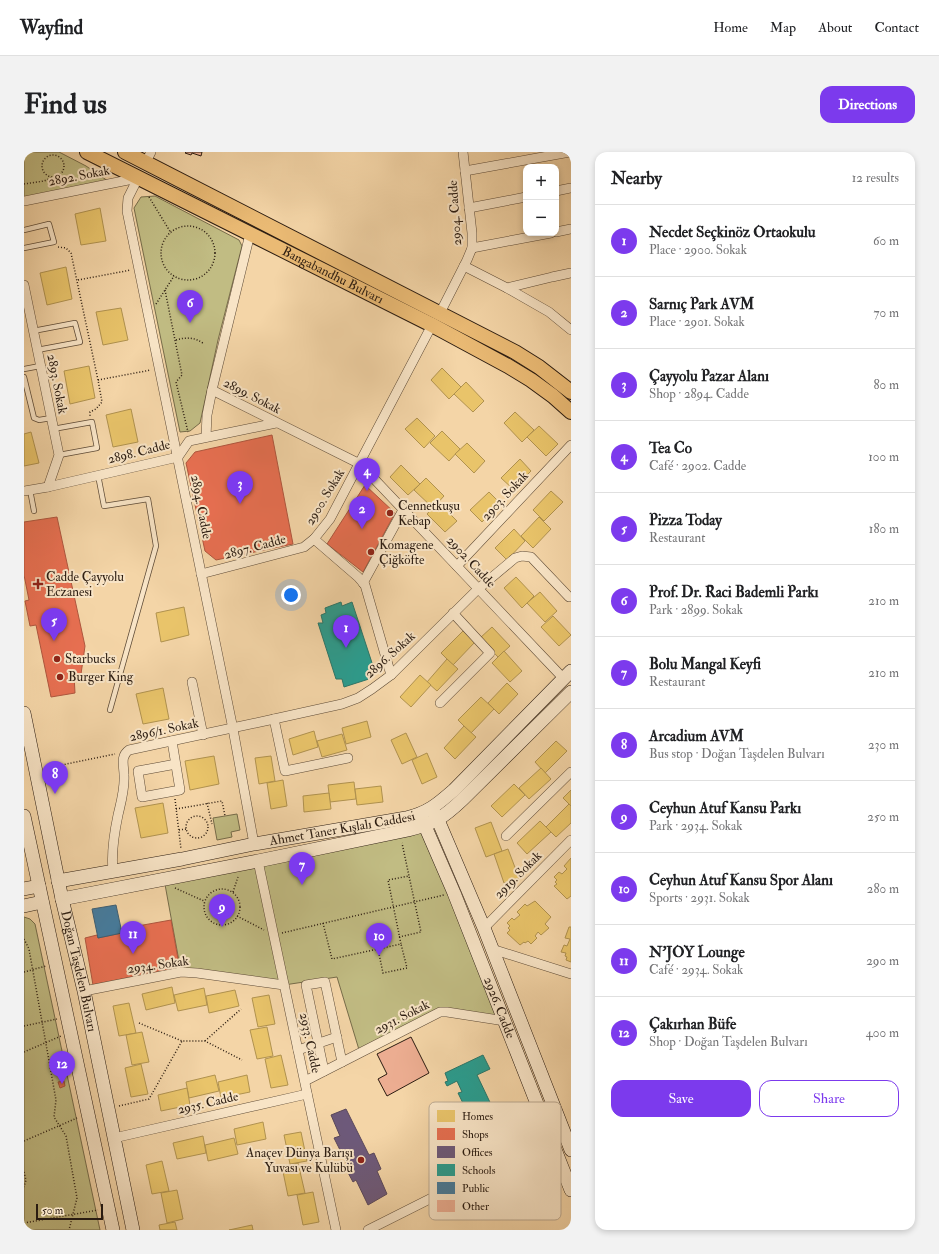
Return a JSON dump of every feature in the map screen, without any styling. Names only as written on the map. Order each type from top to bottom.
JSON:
[{"type":"main road","name":"Bangabandhu Bulvarı","points":[[87,152],[432,325],[531,380],[553,396],[571,412]]},
{"type":"main road","name":"Bangabandhu Bulvarı","points":[[125,152],[149,157],[526,358],[571,392]]},
{"type":"main road","points":[[138,178],[149,157]]},
{"type":"street","name":"2904. Cadde","points":[[440,313],[472,248],[472,233],[463,152]]},
{"type":"street","points":[[465,171],[570,152]]},
{"type":"street","name":"2892. Sokak","points":[[24,201],[138,178]]},
{"type":"street","name":"2894. Cadde","points":[[138,178],[130,193],[127,207],[138,268],[233,729],[254,844]]},
{"type":"street","points":[[559,190],[571,188]]},
{"type":"street","points":[[469,208],[523,198]]},
{"type":"street","points":[[559,231],[571,229]]},
{"type":"street","name":"2899. Sokak","points":[[250,234],[212,390],[360,464]]},
{"type":"street","points":[[472,248],[535,236]]},
{"type":"street","points":[[464,266],[549,312],[571,330]]},
{"type":"street","points":[[507,288],[571,273]]},
{"type":"street","name":"2893. Sokak","points":[[24,285],[28,322],[33,331],[58,455],[48,487]]},
{"type":"street","name":"2900. Sokak","points":[[391,675],[367,592],[363,583],[355,574],[314,539],[330,519],[432,325]]},
{"type":"street","points":[[206,437],[207,415],[212,390]]},
{"type":"street","points":[[190,441],[276,423]]},
{"type":"street","name":"2898. Cadde","points":[[27,490],[48,487],[178,457],[190,441]]},
{"type":"street","name":"2903. Sokak","points":[[457,566],[571,445]]},
{"type":"street","name":"2902. Cadde","points":[[360,464],[478,588],[569,678]]},
{"type":"street","points":[[363,583],[403,510]]},
{"type":"street","name":"2897. Cadde","points":[[201,574],[304,547],[314,539]]},
{"type":"street","name":"2896. Sokak","points":[[233,729],[350,701],[365,694],[391,675],[478,588],[515,558],[531,557],[569,597]]},
{"type":"street","points":[[440,703],[490,653],[453,613]]},
{"type":"street","name":"Ahmet Taner Kışlalı Caddesi","points":[[435,815],[454,790],[569,678]]},
{"type":"street","points":[[192,682],[203,735]]},
{"type":"street","name":"Ahmet Taner Kışlalı Caddesi","points":[[62,899],[399,832],[435,815],[463,799],[571,692]]},
{"type":"street","name":"Doğan Taşdelen Bulvarı","points":[[24,713],[58,881],[84,990],[133,1230]]},
{"type":"street","points":[[274,720],[285,771],[348,758]]},
{"type":"street","name":"2896/1. Sokak","points":[[113,871],[113,839],[124,790],[123,760],[125,753],[132,749],[233,729]]},
{"type":"street","points":[[172,741],[176,764],[180,790],[142,797],[138,771],[176,764]]},
{"type":"street","points":[[506,836],[571,772]]},
{"type":"street","name":"2926. Cadde","points":[[435,815],[484,928],[554,1102]]},
{"type":"street","name":"Doğan Taşdelen Bulvarı","points":[[24,816],[113,1230]]},
{"type":"street","name":"Ahmet Taner Kışlalı Caddesi","points":[[58,881],[182,859],[254,844],[422,820]]},
{"type":"street","name":"2926. Cadde","points":[[422,820],[454,893],[536,1102]]},
{"type":"street","name":"2919. Sokak","points":[[484,928],[571,840]]},
{"type":"street","points":[[254,844],[258,861]]},
{"type":"street","name":"2933. Cadde","points":[[258,861],[336,1230]]},
{"type":"street","points":[[24,889],[39,886]]},
{"type":"street","points":[[24,906],[42,902]]},
{"type":"street","points":[[492,949],[571,974]]},
{"type":"street","name":"2934. Sokak","points":[[84,990],[181,972],[284,985]]},
{"type":"street","points":[[324,1072],[306,985],[325,982],[342,1062]]},
{"type":"street","name":"2931. Sokak","points":[[305,1081],[440,1012],[505,1021]]},
{"type":"street","points":[[298,1050],[337,1037]]},
{"type":"street","name":"2935. Cadde","points":[[114,1138],[307,1094]]},
{"type":"street","name":"2926. Cadde","points":[[561,1119],[568,1136],[571,1150]]},
{"type":"street","name":"2926. Cadde","points":[[561,1165],[571,1190]]},
{"type":"street","points":[[368,1230],[429,1199]]},
{"type":"lane","points":[[24,230],[50,224],[54,242],[24,248]]},
{"type":"lane","points":[[33,331],[75,323],[80,342],[37,350]]},
{"type":"lane","points":[[24,369],[40,366]]},
{"type":"lane","points":[[24,376],[27,400],[35,419],[51,418]]},
{"type":"lane","points":[[53,429],[92,422],[97,448],[58,455]]},
{"type":"lane","points":[[98,475],[104,506],[148,499],[156,546],[110,710]]},
{"type":"lane","points":[[27,490],[34,511]]},
{"type":"path","points":[[24,184],[39,182],[59,176],[62,174],[65,167],[62,159],[56,155],[46,157],[42,164],[43,171],[51,178]]},
{"type":"path","points":[[149,196],[171,233]]},
{"type":"path","points":[[188,226],[197,228],[204,232],[211,238],[215,251],[213,264],[208,272],[192,280],[183,280],[174,276],[168,271],[162,256],[162,247],[166,239],[171,233],[179,228],[188,226]]},
{"type":"path","points":[[54,242],[55,248],[63,247],[72,253],[78,280],[102,400],[101,404],[90,412],[92,422]]},
{"type":"path","points":[[78,280],[138,268]]},
{"type":"path","points":[[148,316],[174,276]]},
{"type":"path","points":[[166,290],[182,375],[176,382],[190,441]]},
{"type":"path","points":[[176,340],[192,338],[199,340],[204,344]]},
{"type":"path","points":[[98,380],[159,368]]},
{"type":"path","points":[[36,770],[127,751]]},
{"type":"path","points":[[174,792],[182,859]]},
{"type":"path","points":[[176,809],[222,801],[225,816]]},
{"type":"path","points":[[207,803],[213,824],[208,825]]},
{"type":"path","points":[[196,816],[203,817],[208,825],[207,834],[197,839],[190,836],[186,829],[186,825],[190,819],[196,816]]},
{"type":"path","points":[[178,830],[186,829]]},
{"type":"path","points":[[399,832],[410,876],[421,932],[399,937]]},
{"type":"path","points":[[233,892],[238,879],[236,865]]},
{"type":"path","points":[[378,949],[383,973],[407,968],[399,937],[388,880],[410,876]]},
{"type":"path","points":[[177,877],[174,888],[205,901]]},
{"type":"path","points":[[222,888],[233,892],[237,896],[240,906],[237,916],[229,923],[217,924],[208,918],[205,913],[205,901],[211,892],[222,888]]},
{"type":"path","points":[[237,916],[274,934],[454,893]]},
{"type":"path","points":[[323,923],[332,958],[401,944]]},
{"type":"path","points":[[24,939],[29,949],[56,1100],[54,1117],[66,1136],[77,1198],[69,1230]]},
{"type":"path","points":[[24,972],[56,964]]},
{"type":"path","points":[[205,1041],[241,1009]]},
{"type":"path","points":[[24,1026],[66,1017]]},
{"type":"path","points":[[140,1023],[182,1041],[205,1041],[242,1060]]},
{"type":"path","points":[[24,1052],[70,1033]]},
{"type":"path","points":[[108,1108],[149,1099],[182,1041]]},
{"type":"path","points":[[24,1141],[88,1113]]},
{"type":"path","points":[[24,1172],[26,1180],[24,1187]]},
{"type":"path","points":[[24,1223],[108,1208]]},
{"type":"shaded area","points":[[24,152],[59,152],[86,166],[108,181],[24,198]]},
{"type":"shaded area","points":[[155,196],[239,240],[242,246],[218,340],[200,423],[190,431],[180,432],[134,208],[141,197]]},
{"type":"shaded area","points":[[237,814],[240,830],[231,832],[232,837],[217,840],[213,818]]},
{"type":"shaded area","points":[[425,825],[505,1021],[447,1012],[360,1053],[337,977],[284,985],[181,972],[164,879]]},
{"type":"shaded area","points":[[24,917],[30,919],[35,924],[100,1230],[24,1230]]},
{"type":"building: Homes","points":[[100,208],[106,241],[81,245],[75,214]]},
{"type":"building: Homes","points":[[66,267],[72,299],[47,305],[40,273]]},
{"type":"building: Homes","points":[[121,308],[128,340],[103,345],[96,312]]},
{"type":"building: Homes","points":[[89,366],[95,398],[70,404],[64,371]]},
{"type":"building: Homes","points":[[442,368],[461,387],[449,399],[431,380]]},
{"type":"building: Homes","points":[[466,382],[484,401],[473,412],[454,394]]},
{"type":"building: Homes","points":[[131,409],[138,442],[113,447],[106,415]]},
{"type":"building: Homes","points":[[515,412],[534,430],[522,442],[504,423]]},
{"type":"building: Homes","points":[[417,418],[435,436],[424,448],[405,429]]},
{"type":"building: Homes","points":[[539,426],[558,444],[546,456],[527,437]]},
{"type":"building: Homes","points":[[442,431],[460,449],[449,461],[430,443]]},
{"type":"building: Homes","points":[[31,432],[39,463],[24,466],[24,434]]},
{"type":"building: Homes","points":[[467,443],[485,461],[474,473],[455,454]]},
{"type":"building: Homes","points":[[520,459],[531,471],[513,489],[501,478]]},
{"type":"building: Homes","points":[[401,465],[420,484],[408,495],[390,477]]},
{"type":"building: Homes","points":[[426,478],[444,496],[433,508],[414,490]]},
{"type":"building: Homes","points":[[551,491],[563,502],[544,521],[533,510]]},
{"type":"building: Homes","points":[[489,492],[500,503],[482,522],[470,510]]},
{"type":"building: Homes","points":[[438,502],[457,521],[445,532],[427,514]]},
{"type":"building: Homes","points":[[539,517],[551,529],[533,548],[521,536]]},
{"type":"building: Homes","points":[[514,529],[525,541],[507,560],[495,548]]},
{"type":"building: Homes","points":[[516,577],[534,596],[522,608],[504,588]]},
{"type":"building: Homes","points":[[540,592],[557,611],[545,622],[527,603]]},
{"type":"building: Homes","points":[[184,607],[189,635],[161,642],[156,613]]},
{"type":"building: Homes","points":[[553,616],[571,635],[559,646],[541,627]]},
{"type":"building: Homes","points":[[492,627],[510,646],[498,657],[480,638]]},
{"type":"building: Homes","points":[[463,631],[475,642],[453,665],[441,653]]},
{"type":"building: Homes","points":[[504,651],[522,671],[510,682],[492,663]]},
{"type":"building: Homes","points":[[447,659],[458,669],[437,691],[427,682]]},
{"type":"building: Homes","points":[[420,675],[431,685],[411,707],[400,697]]},
{"type":"building: Homes","points":[[507,683],[518,694],[499,714],[488,703]]},
{"type":"building: Homes","points":[[163,688],[169,719],[143,724],[136,694]]},
{"type":"building: Homes","points":[[481,697],[494,709],[471,733],[458,720]]},
{"type":"building: Homes","points":[[367,721],[371,737],[346,744],[342,728]]},
{"type":"building: Homes","points":[[464,726],[476,737],[455,759],[444,748]]},
{"type":"building: Homes","points":[[314,731],[318,747],[293,755],[289,739]]},
{"type":"building: Homes","points":[[406,733],[417,757],[402,764],[391,740]]},
{"type":"building: Homes","points":[[342,734],[347,750],[322,757],[317,741]]},
{"type":"building: Homes","points":[[556,741],[567,751],[545,773],[535,762]]},
{"type":"building: Homes","points":[[427,753],[437,777],[422,784],[412,760]]},
{"type":"building: Homes","points":[[214,756],[219,784],[190,790],[185,761]]},
{"type":"building: Homes","points":[[271,756],[275,781],[259,784],[255,758]]},
{"type":"building: Homes","points":[[541,768],[551,779],[529,799],[519,788]]},
{"type":"building: Homes","points":[[283,780],[287,806],[271,809],[267,783]]},
{"type":"building: Homes","points":[[354,782],[356,799],[330,802],[328,785]]},
{"type":"building: Homes","points":[[514,784],[525,795],[502,817],[491,806]]},
{"type":"building: Homes","points":[[381,786],[383,802],[357,805],[355,789]]},
{"type":"building: Homes","points":[[571,790],[571,806],[563,798]]},
{"type":"building: Homes","points":[[329,793],[331,809],[304,812],[303,796]]},
{"type":"building: Homes","points":[[163,803],[168,833],[141,838],[135,808]]},
{"type":"building: Homes","points":[[569,804],[571,806],[571,823],[556,837],[546,827]]},
{"type":"building: Homes","points":[[540,821],[551,832],[527,854],[517,843]]},
{"type":"building: Homes","points":[[491,822],[502,851],[486,857],[475,828]]},
{"type":"building: Homes","points":[[508,849],[519,878],[504,883],[494,854]]},
{"type":"building: Homes","points":[[571,858],[571,896],[567,899],[554,886],[557,884],[555,882],[557,880],[554,877],[559,872],[562,874],[567,869],[564,866]]},
{"type":"building: Homes","points":[[535,901],[551,917],[545,924],[549,928],[541,935],[538,932],[535,936],[537,938],[531,944],[528,941],[520,945],[507,933],[510,930],[508,928],[510,926],[507,923],[512,918],[514,920],[520,915],[517,912],[525,904],[527,906]]},
{"type":"building: Homes","points":[[569,927],[571,927],[571,962],[566,960],[566,953],[561,952],[564,945],[567,946],[570,939],[565,938]]},
{"type":"building: Homes","points":[[172,987],[175,1003],[146,1010],[142,994]]},
{"type":"building: Homes","points":[[204,988],[207,1005],[178,1011],[174,995]]},
{"type":"building: Homes","points":[[235,990],[239,1006],[209,1013],[206,996]]},
{"type":"building: Homes","points":[[269,995],[275,1024],[258,1027],[252,998]]},
{"type":"building: Homes","points":[[129,1003],[136,1033],[119,1036],[113,1006]]},
{"type":"building: Homes","points":[[267,1027],[273,1056],[257,1059],[250,1030]]},
{"type":"building: Homes","points":[[142,1032],[149,1062],[132,1065],[126,1035]]},
{"type":"building: Homes","points":[[281,1055],[288,1085],[271,1088],[265,1059]]},
{"type":"building: Homes","points":[[141,1064],[148,1094],[131,1097],[125,1068]]},
{"type":"building: Homes","points":[[215,1075],[219,1091],[189,1098],[186,1082]]},
{"type":"building: Homes","points":[[247,1075],[250,1092],[221,1098],[218,1082]]},
{"type":"building: Homes","points":[[187,1088],[190,1105],[161,1111],[158,1095]]},
{"type":"building: Homes","points":[[263,1122],[266,1139],[237,1145],[234,1129]]},
{"type":"building: Homes","points":[[301,1132],[307,1161],[290,1164],[284,1135]]},
{"type":"building: Homes","points":[[203,1136],[206,1153],[177,1159],[173,1143]]},
{"type":"building: Homes","points":[[234,1138],[238,1154],[208,1161],[205,1145]]},
{"type":"building: Homes","points":[[162,1161],[169,1191],[152,1194],[146,1165]]},
{"type":"building: Homes","points":[[298,1163],[305,1193],[288,1196],[282,1167]]},
{"type":"building: Homes","points":[[177,1190],[183,1219],[167,1223],[161,1193]]},
{"type":"building: Homes","points":[[313,1192],[319,1222],[303,1225],[297,1195]]},
{"type":"building: Homes","points":[[175,1222],[177,1230],[160,1230],[159,1225]]},
{"type":"building: Homes","points":[[252,1225],[253,1230],[229,1230]]},
{"type":"building: Shops","points":[[272,435],[293,544],[216,560],[205,551],[186,463],[195,452]]},
{"type":"building: Shops","points":[[365,485],[395,513],[363,572],[327,544]]},
{"type":"building: Shops","points":[[57,517],[85,646],[81,674],[74,675],[75,693],[51,697],[36,625],[30,626],[25,601],[29,600],[24,575],[24,522]]},
{"type":"building: Shops","points":[[171,920],[180,970],[93,985],[85,938],[97,935],[98,938],[122,933],[121,929]]},
{"type":"building: Shops","points":[[64,1081],[65,1086],[60,1088],[58,1082]]},
{"type":"building: Offices","name":"Anaçev Dünya Barışı Yuvası ve Kulübü","points":[[346,1109],[369,1155],[374,1153],[381,1169],[377,1171],[387,1194],[368,1205],[356,1180],[353,1182],[345,1167],[348,1166],[334,1138],[340,1136],[331,1115]]},
{"type":"building: Schools","points":[[341,602],[342,606],[352,602],[375,672],[370,674],[372,678],[344,687],[342,679],[336,679],[318,623],[323,623],[321,615],[326,613],[325,608]]},
{"type":"building: Schools","points":[[483,1055],[490,1069],[477,1075],[490,1102],[462,1102],[458,1093],[462,1092],[457,1081],[447,1086],[445,1082],[448,1081],[445,1073]]},
{"type":"building: Public","points":[[116,905],[122,933],[98,938],[92,909]]},
{"type":"building: Other","points":[[202,152],[201,156],[192,153],[191,155],[185,153]]},
{"type":"building: Other","points":[[411,1037],[429,1073],[387,1096],[378,1079],[387,1074],[377,1054]]},
{"type":"place","name":"Prof. Dr. Raci Bademli Parkı","points":[[190,323]]},
{"type":"place","name":"Tea Co","points":[[367,491]]},
{"type":"place","name":"Çayyolu Pazar Alanı","points":[[240,504]]},
{"type":"place","name":"Cennetkuşu Kebap","points":[[390,513]]},
{"type":"place","name":"Sarnıç Park AVM","points":[[362,529]]},
{"type":"place","name":"Komagene Çiğköfte","points":[[371,552]]},
{"type":"place","name":"Cadde Çayyolu Eczanesi","points":[[38,584]]},
{"type":"place","name":"Pizza Today","points":[[54,641]]},
{"type":"place","name":"Necdet Seçkinöz Ortaokulu","points":[[346,648]]},
{"type":"place","name":"Starbucks","points":[[57,659]]},
{"type":"place","name":"Burger King","points":[[60,677]]},
{"type":"place","name":"Arcadium AVM","points":[[55,794]]},
{"type":"place","name":"Bolu Mangal Keyfi","points":[[302,885]]},
{"type":"place","name":"Ceyhun Atuf Kansu Parkı","points":[[222,927]]},
{"type":"place","name":"N'JOY Lounge","points":[[133,954]]},
{"type":"place","name":"Ceyhun Atuf Kansu Spor Alanı","points":[[379,956]]},
{"type":"place","name":"Çakırhan Büfe","points":[[62,1084]]},
{"type":"place","name":"Anaçev Dünya Barışı Yuvası ve Kulübü","points":[[361,1160]]}]
